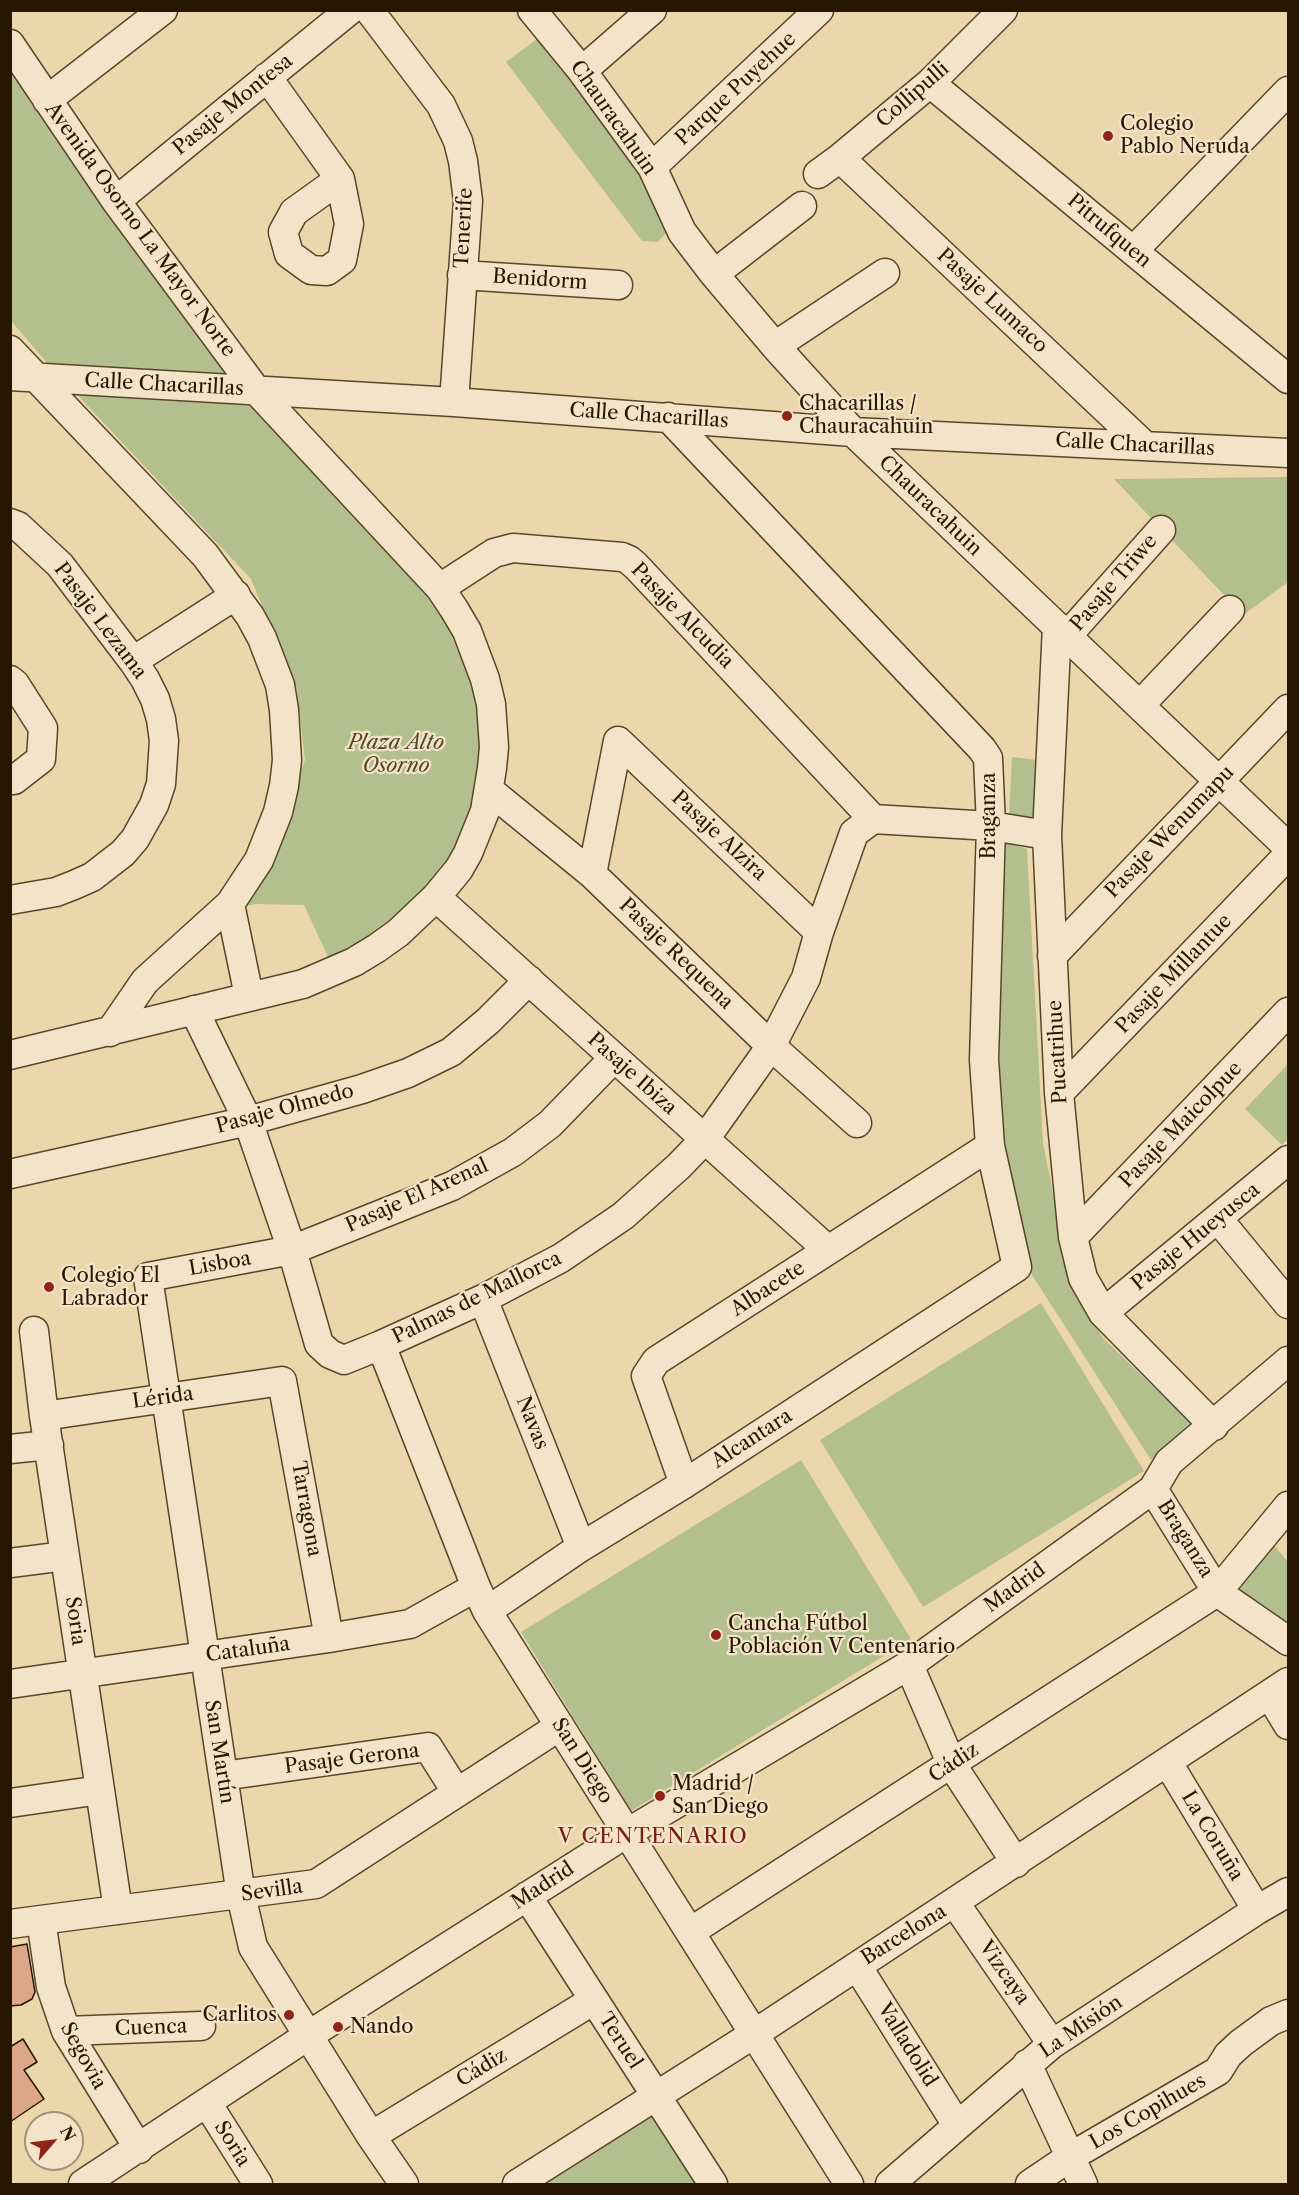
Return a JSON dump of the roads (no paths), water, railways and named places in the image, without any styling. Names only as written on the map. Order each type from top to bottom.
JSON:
[{"type":"street","points":[[47,100],[163,10]]},
{"type":"street","name":"Pasaje Montesa","points":[[116,201],[350,10]]},
{"type":"street","name":"Tenerife","points":[[369,10],[441,105],[458,141],[467,181],[468,201],[454,402]]},
{"type":"street","name":"Chauracahuin","points":[[532,10],[582,71],[652,167],[682,232],[775,346],[853,432],[1288,847]]},
{"type":"street","points":[[582,71],[652,10]]},
{"type":"street","name":"Parque Puyehue","points":[[652,167],[819,10]]},
{"type":"street","name":"Collipulli","points":[[829,166],[930,83],[1003,10]]},
{"type":"street","name":"Avenida Osorno La Mayor Norte","points":[[10,44],[116,201],[255,390],[440,588],[467,632],[485,679],[493,736],[489,790],[478,832],[459,868],[436,897],[398,933],[354,962],[303,984],[110,1032],[10,1054]]},
{"type":"street","points":[[267,77],[340,178]]},
{"type":"street","name":"Pitrufquen","points":[[930,83],[1288,379]]},
{"type":"street","points":[[1133,251],[1288,91]]},
{"type":"street","name":"Pasaje Lumaco","points":[[829,166],[1144,445]]},
{"type":"street","points":[[714,274],[802,206]]},
{"type":"street","points":[[775,346],[885,273]]},
{"type":"street","name":"Benidorm","points":[[462,275],[618,285]]},
{"type":"street","points":[[10,350],[23,377],[205,555],[236,595],[262,638],[277,677],[284,710],[286,760],[278,812],[259,861],[230,904],[145,981],[110,1032]]},
{"type":"street","name":"Calle Chacarillas","points":[[23,377],[454,402],[853,432],[1288,453]]},
{"type":"street","name":"Braganza","points":[[668,417],[988,758],[991,826],[984,1060],[990,1146],[1017,1267]]},
{"type":"street","name":"Pasaje Lezama","points":[[10,523],[18,526],[60,565],[146,679],[161,719],[164,741],[161,784],[154,805],[146,822],[123,853],[92,877],[56,892],[10,900]]},
{"type":"street","name":"Pasaje Triwe","points":[[1062,631],[1161,530]]},
{"type":"street","name":"Pasaje Alcudia","points":[[440,588],[494,553],[513,548],[622,557],[636,566],[873,819]]},
{"type":"street","points":[[133,661],[236,595]]},
{"type":"street","points":[[1140,705],[1230,610]]},
{"type":"street","name":"Pucatrihue","points":[[1062,631],[1047,836],[1059,1093],[1073,1238],[1083,1278],[1103,1313],[1214,1426]]},
{"type":"street","points":[[10,680],[15,684],[43,728],[41,759],[14,780],[10,780]]},
{"type":"street","name":"Pasaje Wenumapu","points":[[1052,956],[1288,709]]},
{"type":"street","name":"Pasaje Alzira","points":[[592,874],[618,741],[819,932]]},
{"type":"street","name":"Pasaje Requena","points":[[489,790],[592,874],[771,1046],[857,1123]]},
{"type":"street","points":[[873,819],[991,826],[1047,836]]},
{"type":"street","name":"Palmas de Mallorca","points":[[194,1010],[248,1120],[292,1250],[319,1344],[330,1354],[344,1360],[523,1280],[592,1238],[651,1192],[705,1139],[771,1046],[806,978],[819,932],[854,833],[873,819]]},
{"type":"street","name":"Pasaje Millantue","points":[[1059,1093],[1288,855]]},
{"type":"street","name":"Pasaje Ibiza","points":[[436,897],[828,1250]]},
{"type":"street","points":[[230,904],[249,996]]},
{"type":"street","name":"Pasaje Olmedo","points":[[10,1174],[248,1120],[362,1089],[408,1072],[451,1052],[488,1021],[529,980]]},
{"type":"street","name":"Pasaje Maicolpue","points":[[1073,1238],[1288,1012]]},
{"type":"street","name":"Pasaje El Arenal","points":[[292,1250],[452,1186],[513,1152],[550,1124],[614,1058]]},
{"type":"street","name":"Albacete","points":[[684,1484],[646,1376],[656,1361],[990,1146]]},
{"type":"street","name":"Pasaje Hueyusca","points":[[1103,1313],[1288,1160]]},
{"type":"street","points":[[1218,1219],[1288,1304]]},
{"type":"street","name":"Lisboa","points":[[148,1277],[292,1250]]},
{"type":"street","name":"Alcantara","points":[[481,1599],[581,1547],[684,1484],[1017,1267]]},
{"type":"street","name":"San Martín","points":[[148,1277],[241,1895],[253,1947],[371,2136],[404,2184]]},
{"type":"street","name":"Navas","points":[[483,1299],[581,1547]]},
{"type":"street","name":"Soria","points":[[34,1331],[44,1416],[118,1910]]},
{"type":"street","name":"San Diego","points":[[381,1345],[481,1599],[849,2184]]},
{"type":"street","points":[[1214,1426],[1288,1361]]},
{"type":"street","name":"Lérida","points":[[44,1416],[282,1381]]},
{"type":"street","name":"Tarragona","points":[[282,1381],[329,1638]]},
{"type":"street","name":"Braganza","points":[[1214,1426],[1169,1462],[1154,1489],[1217,1592],[1288,1641]]},
{"type":"street","points":[[10,1449],[49,1445]]},
{"type":"street","name":"Madrid","points":[[83,2184],[309,2035],[627,1833],[909,1665],[1154,1489]]},
{"type":"street","name":"Cádiz","points":[[690,1932],[1217,1592],[1288,1506]]},
{"type":"street","points":[[10,1563],[65,1556]]},
{"type":"street","name":"Cataluña","points":[[10,1684],[329,1638],[410,1624],[481,1599]]},
{"type":"street","points":[[909,1665],[952,1765],[1016,1863]]},
{"type":"street","points":[[1279,1689],[1288,1725]]},
{"type":"street","name":"Barcelona","points":[[517,2184],[754,2034],[1279,1689]]},
{"type":"street","name":"Sevilla","points":[[10,1924],[316,1884],[560,1726]]},
{"type":"street","name":"Pasaje Gerona","points":[[223,1776],[428,1748],[457,1793]]},
{"type":"street","name":"La Coruña","points":[[1168,1763],[1257,1910]]},
{"type":"street","points":[[10,1803],[100,1790]]},
{"type":"street","name":"La Misión","points":[[890,2184],[1052,2044],[1288,1892]]},
{"type":"street","name":"Teruel","points":[[527,1896],[713,2184]]},
{"type":"street","name":"Vizcaya","points":[[955,1903],[1052,2044]]},
{"type":"street","name":"Segovia","points":[[41,1920],[51,1988],[66,2031],[139,2149]]},
{"type":"street","name":"Valladolid","points":[[856,1965],[957,2124]]},
{"type":"street","name":"Cádiz","points":[[371,2136],[594,2000]]},
{"type":"street","name":"Los Copihues","points":[[1030,2184],[1070,2157],[1218,2072],[1228,2055],[1241,2043],[1271,2021],[1288,2014]]},
{"type":"street","name":"Cuenca","points":[[66,2031],[201,2026]]},
{"type":"street","points":[[1027,2064],[1083,2184]]},
{"type":"street","name":"Soria","points":[[207,2103],[258,2184]]},
{"type":"place","name":"Colegio Pablo Neruda","points":[[1108,136]]},
{"type":"place","name":"Chacarillas / Chauracahuin","points":[[787,416]]},
{"type":"place","name":"Colegio El Labrador","points":[[49,1287]]},
{"type":"place","name":"Cancha Fútbol Población V Centenario","points":[[716,1635]]},
{"type":"place","name":"Madrid / San Diego","points":[[660,1796]]},
{"type":"place","name":"Carlitos","points":[[289,2015]]},
{"type":"place","name":"Nando","points":[[338,2027]]},
{"type":"district","name":"V CENTENARIO","points":[[653,1837]]},
{"type":"park label","name":"Plaza Alto Osorno","points":[[396,754]]}]
